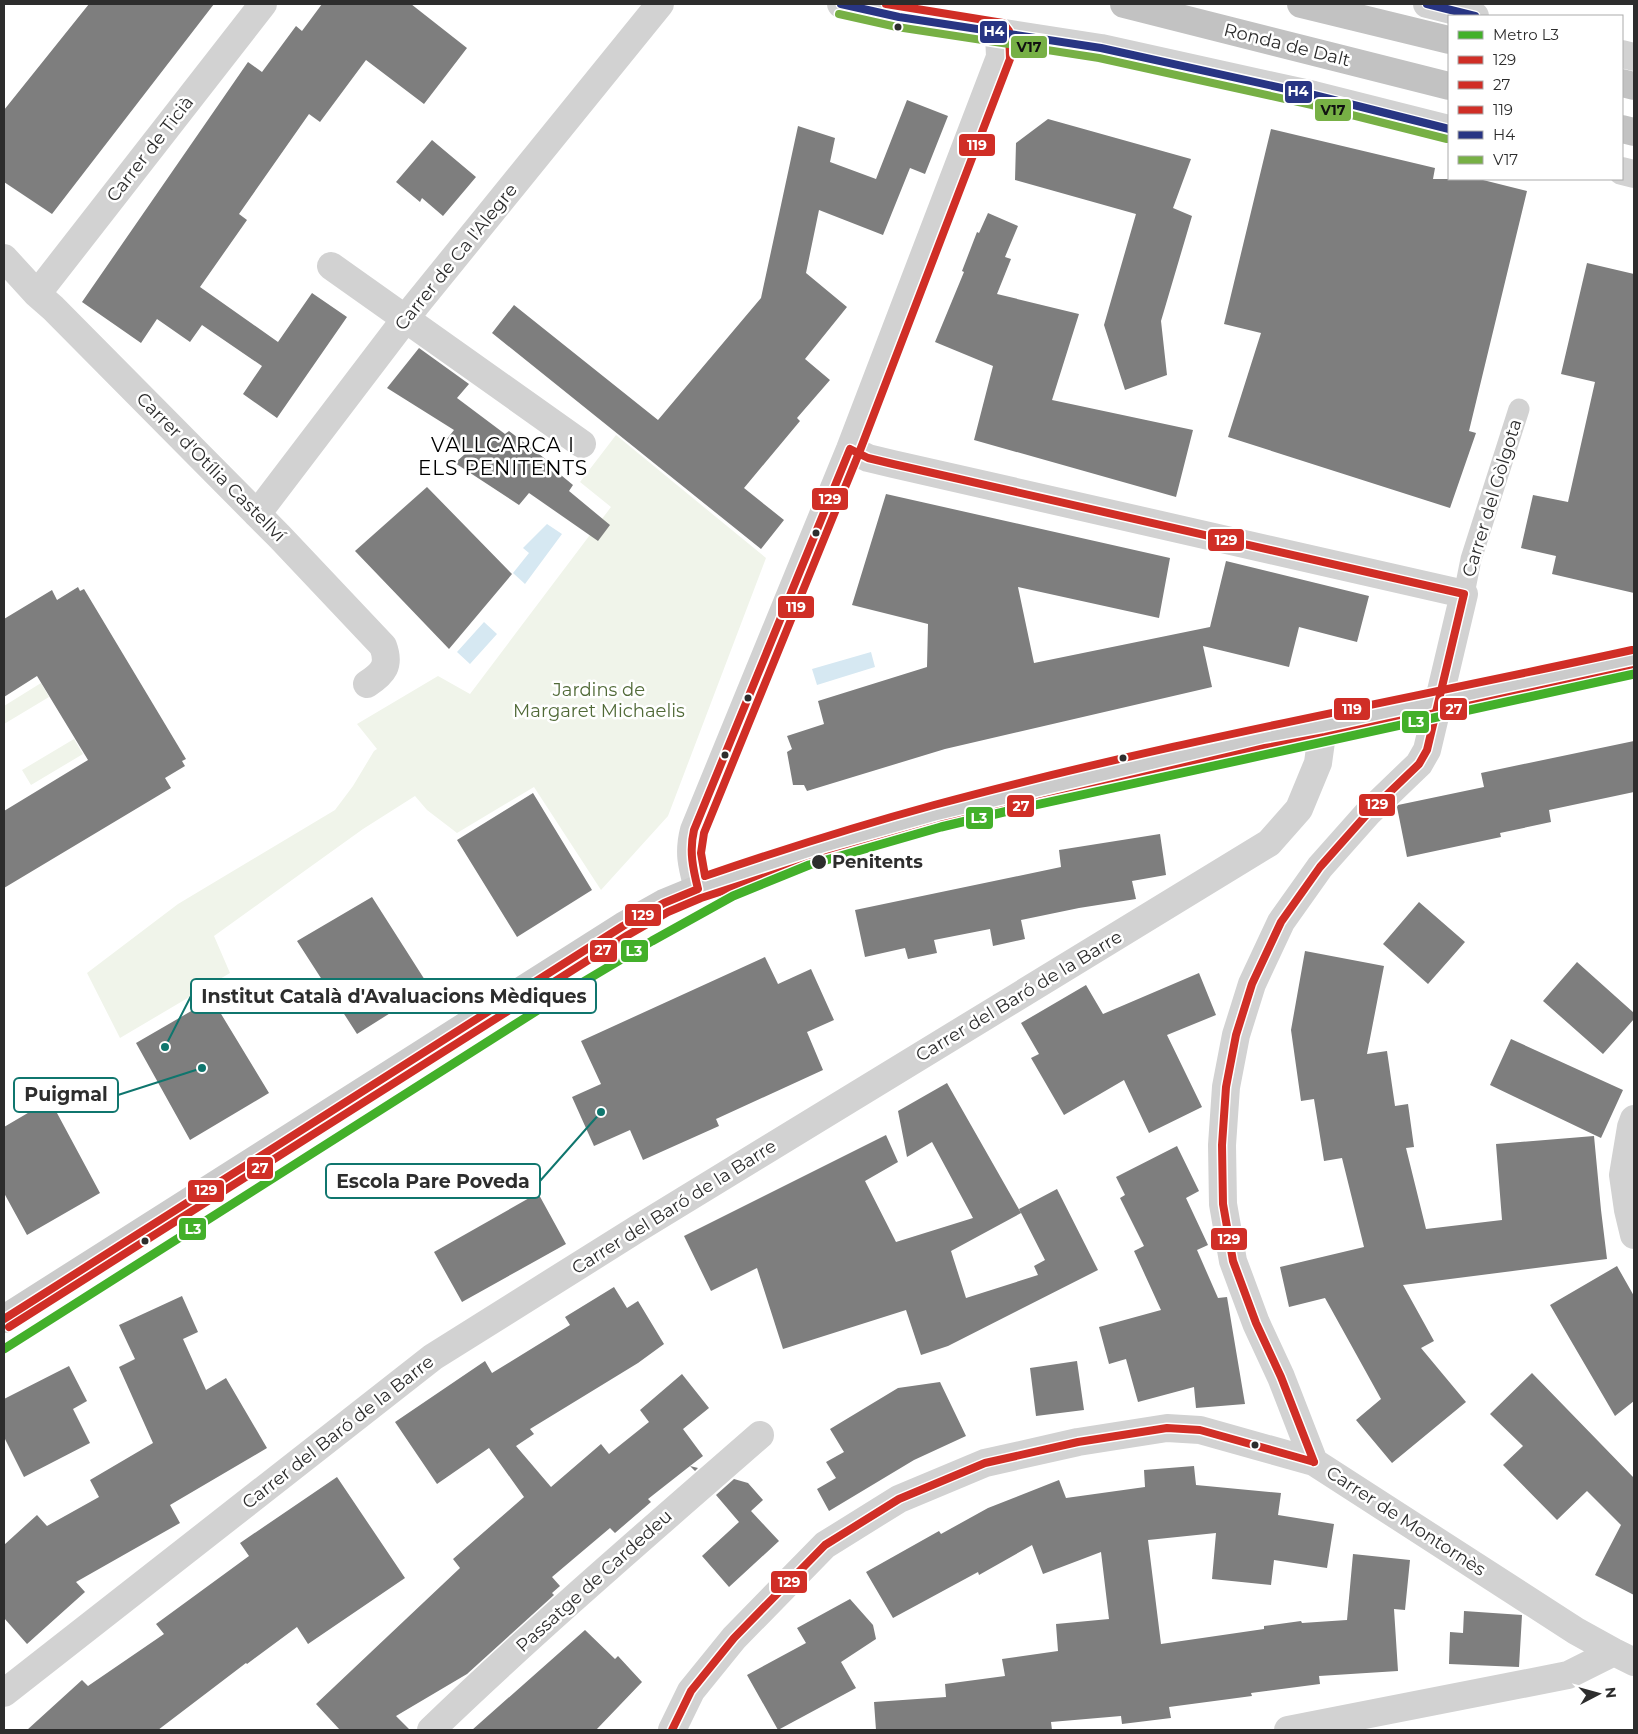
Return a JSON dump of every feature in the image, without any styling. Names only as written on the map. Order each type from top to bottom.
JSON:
[{"type":"highway","name":"Ronda de Dalt","points":[[1124,4],[1448,86]]},
{"type":"highway","points":[[1301,4],[1448,40]]},
{"type":"main road","points":[[4,1319],[623,926],[664,903],[698,889],[827,846],[938,814],[1263,738],[1323,727],[1634,660]]},
{"type":"street","name":"Carrer de Ticià","points":[[37,294],[263,4]]},
{"type":"street","name":"Carrer de Ca l'Alegre","points":[[257,514],[405,319],[660,4]]},
{"type":"street","points":[[840,4],[899,16],[1101,48],[1314,95],[1448,129]]},
{"type":"street","points":[[1427,4],[1471,15]]},
{"type":"street","points":[[698,889],[690,846],[694,830],[850,449],[1000,57],[998,32]]},
{"type":"street","name":"Carrer d'Otília Castellví","points":[[4,258],[37,294],[280,537],[383,646],[386,654],[384,670],[378,677],[367,684]]},
{"type":"street","points":[[331,266],[582,444]]},
{"type":"street","name":"Carrer del Gòlgota","points":[[1314,1462],[1281,1376],[1256,1323],[1233,1261],[1223,1204],[1222,1145],[1226,1087],[1236,1035],[1252,984],[1281,922],[1320,868],[1368,813],[1419,764],[1427,750],[1471,559],[1518,409]]},
{"type":"street","points":[[850,449],[868,458],[893,464],[1464,594]]},
{"type":"street","name":"Carrer del Baró de la Barre","points":[[4,1693],[433,1357],[637,1229],[1269,843],[1299,809],[1318,763],[1323,727]]},
{"type":"street","points":[[1634,1119],[1623,1175],[1634,1235]]},
{"type":"street","name":"Carrer de Montornès","points":[[672,1730],[692,1691],[734,1638],[825,1545],[899,1499],[985,1462],[1078,1442],[1167,1428],[1200,1430],[1314,1462],[1576,1631],[1624,1657]]},
{"type":"street","name":"Passatge de Cardedeu","points":[[431,1730],[599,1576],[760,1436]]},
{"type":"street","points":[[1288,1730],[1568,1675],[1624,1657]]},
{"type":"green space","name":"Jardins de Margaret Michaelis","points":[[616,435],[766,558],[668,816],[601,890],[534,787],[457,833],[427,810],[415,796],[363,829],[214,936],[230,973],[120,1038],[87,973],[178,904],[335,810],[377,749],[357,724],[438,676],[470,694],[611,507],[580,482]]},
{"type":"green space","points":[[41,683],[49,697],[4,724],[4,706]]},
{"type":"green space","points":[[74,739],[83,754],[31,785],[22,770]]},
{"type":"shaded area","points":[[547,524],[562,534],[525,584],[513,573],[529,553],[523,548]]},
{"type":"shaded area","points":[[484,622],[497,634],[470,664],[457,652]]},
{"type":"shaded area","points":[[871,652],[875,667],[817,685],[812,669]]},
{"type":"building","points":[[89,4],[214,4],[52,214],[4,182],[4,110]]},
{"type":"building","points":[[322,4],[411,4],[467,48],[424,104],[366,60],[320,122],[309,114],[239,214],[247,220],[200,287],[278,342],[312,293],[347,317],[277,418],[243,394],[262,366],[202,325],[190,342],[157,319],[141,343],[82,302],[248,62],[262,72],[296,26],[302,31]]},
{"type":"building","points":[[907,100],[948,116],[925,174],[910,168],[883,235],[819,210],[806,273],[847,307],[805,359],[830,380],[797,418],[800,421],[744,488],[784,520],[761,549],[492,333],[514,305],[658,420],[761,298],[798,126],[835,138],[830,162],[876,179]]},
{"type":"building","points":[[1048,119],[1191,159],[1173,208],[1192,216],[1161,321],[1167,375],[1125,390],[1104,325],[1136,214],[1015,180],[1016,143]]},
{"type":"building","points":[[1271,129],[1435,168],[1433,179],[1483,180],[1527,191],[1469,431],[1476,433],[1450,508],[1228,437],[1261,333],[1224,324]]},
{"type":"building","points":[[432,140],[476,177],[443,216],[422,198],[420,202],[396,182]]},
{"type":"building","points":[[988,213],[1018,226],[1005,257],[1011,259],[997,294],[1079,314],[1052,400],[1193,430],[1176,497],[974,440],[993,366],[935,342],[964,272],[962,271],[977,232],[979,233]]},
{"type":"building","points":[[1587,263],[1634,274],[1634,593],[1552,574],[1556,556],[1521,548],[1533,495],[1568,502],[1595,382],[1561,374]]},
{"type":"building","points":[[419,348],[469,384],[457,398],[505,434],[509,431],[552,464],[550,466],[573,485],[569,491],[610,525],[598,541],[529,493],[519,505],[455,463],[465,454],[447,439],[454,430],[387,388]]},
{"type":"building","points":[[427,487],[512,574],[449,649],[355,551]]},
{"type":"building","points":[[886,494],[1170,558],[1159,618],[1018,587],[1034,663],[1210,627],[1226,561],[1369,596],[1357,642],[1299,627],[1289,667],[1203,646],[1212,687],[945,749],[807,791],[804,785],[793,785],[787,752],[792,749],[787,736],[824,724],[818,701],[927,667],[928,624],[852,605]]},
{"type":"building","points":[[78,587],[80,591],[84,589],[186,759],[182,761],[185,766],[165,778],[171,788],[4,888],[4,811],[88,760],[37,676],[4,697],[4,619],[52,590],[57,600]]},
{"type":"building","points":[[1634,741],[1634,792],[1549,810],[1551,822],[1500,833],[1501,837],[1407,857],[1398,805],[1484,787],[1481,773]]},
{"type":"building","points":[[533,793],[592,890],[517,937],[457,840]]},
{"type":"building","points":[[1160,834],[1166,875],[1132,881],[1136,899],[1021,920],[1025,939],[993,946],[990,929],[934,940],[937,953],[908,959],[905,948],[865,957],[855,910],[1061,867],[1059,850]]},
{"type":"building","points":[[372,897],[430,988],[357,1034],[297,941]]},
{"type":"building","points":[[1419,902],[1465,942],[1428,984],[1383,944]]},
{"type":"building","points":[[1305,951],[1384,966],[1367,1054],[1387,1051],[1395,1106],[1408,1104],[1414,1147],[1406,1148],[1426,1229],[1502,1220],[1496,1144],[1594,1136],[1607,1259],[1403,1285],[1434,1341],[1421,1348],[1466,1402],[1392,1463],[1356,1420],[1381,1399],[1325,1298],[1289,1307],[1280,1267],[1364,1247],[1342,1158],[1324,1161],[1314,1099],[1301,1101],[1291,1030]]},
{"type":"building","points":[[765,957],[778,984],[811,969],[834,1020],[807,1032],[823,1070],[716,1119],[719,1126],[643,1160],[630,1130],[594,1146],[572,1097],[601,1084],[581,1041]]},
{"type":"building","points":[[1577,962],[1634,1013],[1634,1019],[1603,1054],[1543,1001]]},
{"type":"building","points":[[1199,973],[1216,1015],[1167,1035],[1202,1107],[1149,1133],[1124,1080],[1064,1115],[1031,1058],[1039,1054],[1021,1023],[1086,985],[1103,1014]]},
{"type":"building","points":[[212,999],[269,1093],[190,1140],[136,1043]]},
{"type":"building","points":[[1511,1039],[1623,1090],[1601,1138],[1490,1085]]},
{"type":"building","points":[[947,1083],[1021,1213],[951,1251],[966,1298],[1038,1275],[1034,1266],[1045,1260],[1019,1209],[1057,1189],[1098,1270],[948,1346],[921,1355],[906,1310],[783,1349],[757,1268],[711,1291],[684,1236],[886,1135],[898,1162],[865,1181],[896,1242],[973,1218],[932,1142],[907,1157],[898,1111]]},
{"type":"building","points":[[50,1100],[100,1193],[27,1235],[4,1193],[4,1127]]},
{"type":"building","points":[[1177,1146],[1199,1191],[1186,1198],[1208,1245],[1197,1250],[1218,1298],[1227,1297],[1245,1404],[1196,1408],[1194,1387],[1138,1402],[1126,1359],[1109,1364],[1099,1327],[1161,1310],[1134,1251],[1144,1246],[1120,1198],[1125,1195],[1116,1177]]},
{"type":"building","points":[[538,1193],[566,1244],[462,1302],[434,1252]]},
{"type":"building","points":[[1617,1266],[1634,1296],[1634,1401],[1615,1416],[1550,1305]]},
{"type":"building","points":[[614,1287],[627,1308],[638,1301],[664,1344],[638,1363],[530,1429],[534,1434],[516,1446],[551,1487],[601,1444],[609,1454],[649,1422],[640,1410],[682,1374],[709,1408],[683,1429],[703,1456],[648,1499],[651,1502],[615,1533],[610,1528],[552,1577],[560,1586],[552,1593],[554,1595],[467,1674],[396,1716],[410,1730],[340,1730],[316,1704],[460,1568],[453,1559],[524,1497],[489,1448],[437,1484],[395,1422],[485,1361],[492,1373],[570,1325],[565,1317]]},
{"type":"building","points":[[182,1296],[198,1332],[183,1339],[206,1390],[226,1378],[267,1448],[170,1505],[180,1523],[76,1582],[85,1592],[27,1644],[4,1618],[4,1545],[37,1515],[47,1526],[99,1497],[90,1480],[153,1443],[119,1367],[135,1359],[119,1325]]},
{"type":"building","points":[[1077,1361],[1084,1410],[1036,1416],[1030,1368]]},
{"type":"building","points":[[69,1366],[87,1401],[73,1409],[90,1443],[24,1477],[4,1437],[4,1399]]},
{"type":"building","points":[[1532,1373],[1634,1478],[1634,1595],[1595,1575],[1621,1525],[1587,1491],[1557,1520],[1503,1465],[1523,1446],[1490,1414]]},
{"type":"building","points":[[940,1382],[966,1436],[914,1460],[829,1511],[817,1489],[836,1478],[826,1462],[844,1452],[830,1429],[898,1388]]},
{"type":"building","points":[[1194,1466],[1196,1485],[1281,1493],[1278,1515],[1334,1524],[1327,1568],[1274,1560],[1271,1585],[1212,1579],[1216,1533],[1148,1540],[1161,1644],[1264,1629],[1264,1626],[1301,1621],[1302,1623],[1347,1620],[1353,1554],[1410,1560],[1405,1610],[1394,1609],[1398,1671],[1319,1676],[1320,1684],[1251,1693],[1252,1696],[1169,1707],[1171,1718],[1122,1724],[1121,1716],[1051,1722],[1052,1730],[876,1730],[874,1702],[946,1697],[945,1684],[1005,1676],[1002,1659],[1058,1651],[1056,1624],[1109,1619],[1101,1552],[1043,1574],[1032,1545],[979,1575],[978,1572],[893,1618],[866,1572],[939,1531],[941,1534],[988,1508],[1059,1480],[1066,1498],[1145,1487],[1144,1470]]},
{"type":"building","points":[[337,1477],[405,1578],[308,1644],[297,1627],[158,1730],[27,1730],[82,1680],[88,1686],[164,1634],[156,1624],[249,1556],[240,1543]]},
{"type":"building","points":[[734,1479],[748,1483],[763,1500],[751,1511],[779,1541],[729,1587],[702,1556],[739,1522],[716,1495]]},
{"type":"building","points":[[850,1599],[873,1625],[876,1639],[841,1662],[856,1688],[778,1730],[747,1675],[806,1643],[797,1628]]},
{"type":"building","points":[[1464,1611],[1522,1615],[1519,1667],[1449,1664],[1450,1632],[1463,1633]]},
{"type":"building","points":[[585,1630],[615,1659],[618,1656],[642,1682],[596,1730],[472,1730]]},
{"type":"metro line","name":"L3","points":[[4,1349],[563,994],[733,896],[809,865],[941,827],[1634,674]]},
{"type":"transit line","name":"H4","points":[[841,4],[899,17],[1101,48],[1314,95],[1448,129]]},
{"type":"transit line","name":"119","points":[[886,4],[1003,23],[1009,31],[1010,59],[859,453],[704,833],[701,853],[705,876],[876,821],[1020,783],[1194,742],[1632,650]]},
{"type":"transit line","name":"H4","points":[[1427,4],[1471,15]]},
{"type":"transit line","name":"V17","points":[[839,14],[897,27],[1099,58],[1312,105],[1447,139]]},
{"type":"transit line","name":"129","points":[[4,1319],[623,926],[664,903],[698,889],[692,853],[694,830],[850,449],[868,458],[893,464],[1464,594],[1427,750],[1419,764],[1368,813],[1320,867],[1281,922],[1252,984],[1236,1035],[1226,1087],[1222,1145],[1223,1204],[1233,1261],[1256,1323],[1281,1377],[1314,1462]]},
{"type":"transit line","name":"27","points":[[9,1327],[628,935],[668,912],[701,898],[830,856],[940,825],[1265,748],[1325,737],[1634,670]]},
{"type":"transit line","name":"129","points":[[672,1730],[691,1691],[734,1638],[825,1545],[899,1499],[985,1463],[1078,1442],[1167,1428],[1200,1430],[1314,1462]]},
{"type":"place","name":"Penitents","points":[[819,862]]},
{"type":"place","name":"Institut Català d'Avaluacions Mèdiques","points":[[165,1047]]},
{"type":"place","name":"Puigmal","points":[[202,1068]]},
{"type":"place","name":"Escola Pare Poveda","points":[[601,1112]]},
{"type":"district","name":"VALLCARCA I ELS PENITENTS","points":[[503,456]]}]
